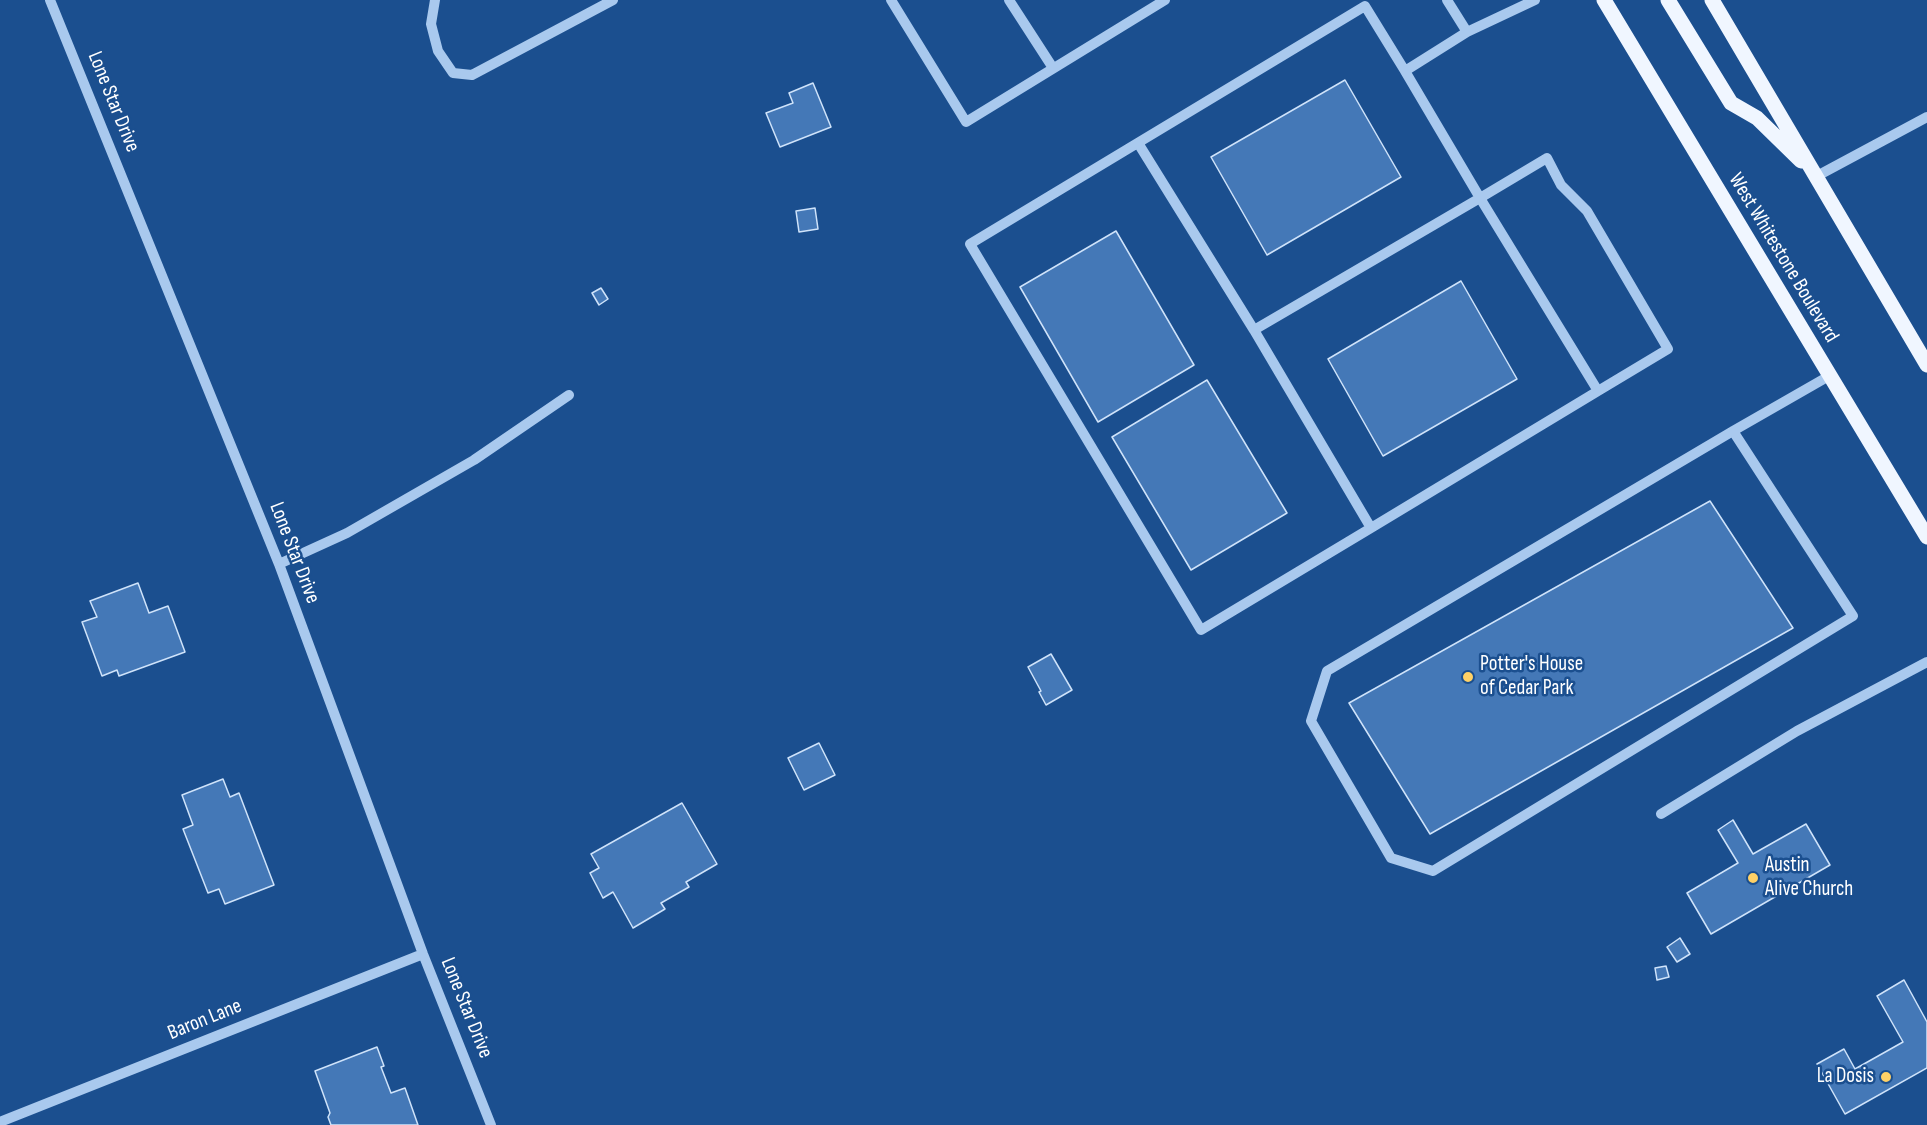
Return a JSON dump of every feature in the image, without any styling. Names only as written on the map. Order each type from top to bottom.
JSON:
[{"type":"main road","name":"West Whitestone Boulevard","points":[[1604,0],[1927,537]]},
{"type":"main road","points":[[1668,0],[1731,103],[1757,118],[1817,176]]},
{"type":"main road","points":[[1712,0],[1927,365]]},
{"type":"street","name":"Lone Star Drive","points":[[50,0],[279,564],[423,954],[491,1125]]},
{"type":"street","points":[[435,0],[431,24],[438,51],[453,72],[472,75],[613,0]]},
{"type":"street","points":[[891,0],[966,122],[1165,0]]},
{"type":"street","points":[[1009,0],[1053,68]]},
{"type":"street","points":[[1447,0],[1467,32]]},
{"type":"street","points":[[1405,71],[1467,32],[1535,0]]},
{"type":"street","points":[[1254,330],[1480,198],[1547,158],[1561,185],[1587,211],[1668,349],[1201,630],[970,244],[1365,6],[1480,198],[1598,391]]},
{"type":"street","points":[[1817,176],[1927,117]]},
{"type":"street","points":[[1138,142],[1254,330],[1371,528]]},
{"type":"street","points":[[1733,432],[1853,616],[1433,871],[1390,858],[1311,721],[1327,671],[1733,432],[1829,376]]},
{"type":"street","points":[[279,564],[347,533],[474,460],[569,395]]},
{"type":"street","points":[[1661,814],[1797,731],[1927,662]]},
{"type":"street","name":"Baron Lane","points":[[0,1122],[423,954]]},
{"type":"building","points":[[1345,80],[1401,177],[1267,255],[1211,157]]},
{"type":"building","points":[[813,83],[831,127],[780,147],[766,113],[793,103],[789,93]]},
{"type":"building","points":[[815,208],[818,229],[799,232],[796,211]]},
{"type":"building","points":[[1116,231],[1194,365],[1098,422],[1020,287]]},
{"type":"building","points":[[1461,281],[1517,379],[1383,456],[1328,359]]},
{"type":"building","points":[[601,288],[608,299],[599,305],[592,293]]},
{"type":"building","points":[[1207,380],[1287,513],[1191,570],[1112,437]]},
{"type":"building","points":[[1710,501],[1793,628],[1430,834],[1349,703]]},
{"type":"building","points":[[138,583],[149,613],[168,606],[185,652],[119,676],[117,670],[102,676],[82,622],[97,617],[90,601]]},
{"type":"building","points":[[1051,654],[1072,690],[1046,705],[1028,667]]},
{"type":"building","points":[[819,743],[835,775],[804,790],[788,758]]},
{"type":"building","points":[[223,779],[230,797],[239,793],[274,885],[225,904],[219,889],[208,893],[183,829],[193,825],[182,795]]},
{"type":"building","points":[[682,803],[717,864],[686,882],[689,887],[661,903],[665,909],[633,928],[613,892],[603,898],[590,873],[599,868],[591,854]]},
{"type":"building","points":[[1733,820],[1753,854],[1806,824],[1830,865],[1711,934],[1687,893],[1738,863],[1718,830]]},
{"type":"building","points":[[1680,938],[1690,954],[1677,962],[1667,947]]},
{"type":"building","points":[[1666,966],[1669,977],[1657,980],[1655,968]]},
{"type":"building","points":[[1904,980],[1927,1022],[1927,1068],[1845,1114],[1817,1064],[1844,1049],[1855,1069],[1903,1042],[1877,996]]},
{"type":"building","points":[[377,1047],[384,1066],[381,1067],[391,1093],[405,1088],[418,1125],[331,1125],[328,1117],[330,1113],[315,1071]]},
{"type":"place","name":"Potter's House of Cedar Park","points":[[1468,677]]},
{"type":"place","name":"Austin Alive Church","points":[[1753,878]]},
{"type":"place","name":"La Dosis","points":[[1886,1077]]}]
